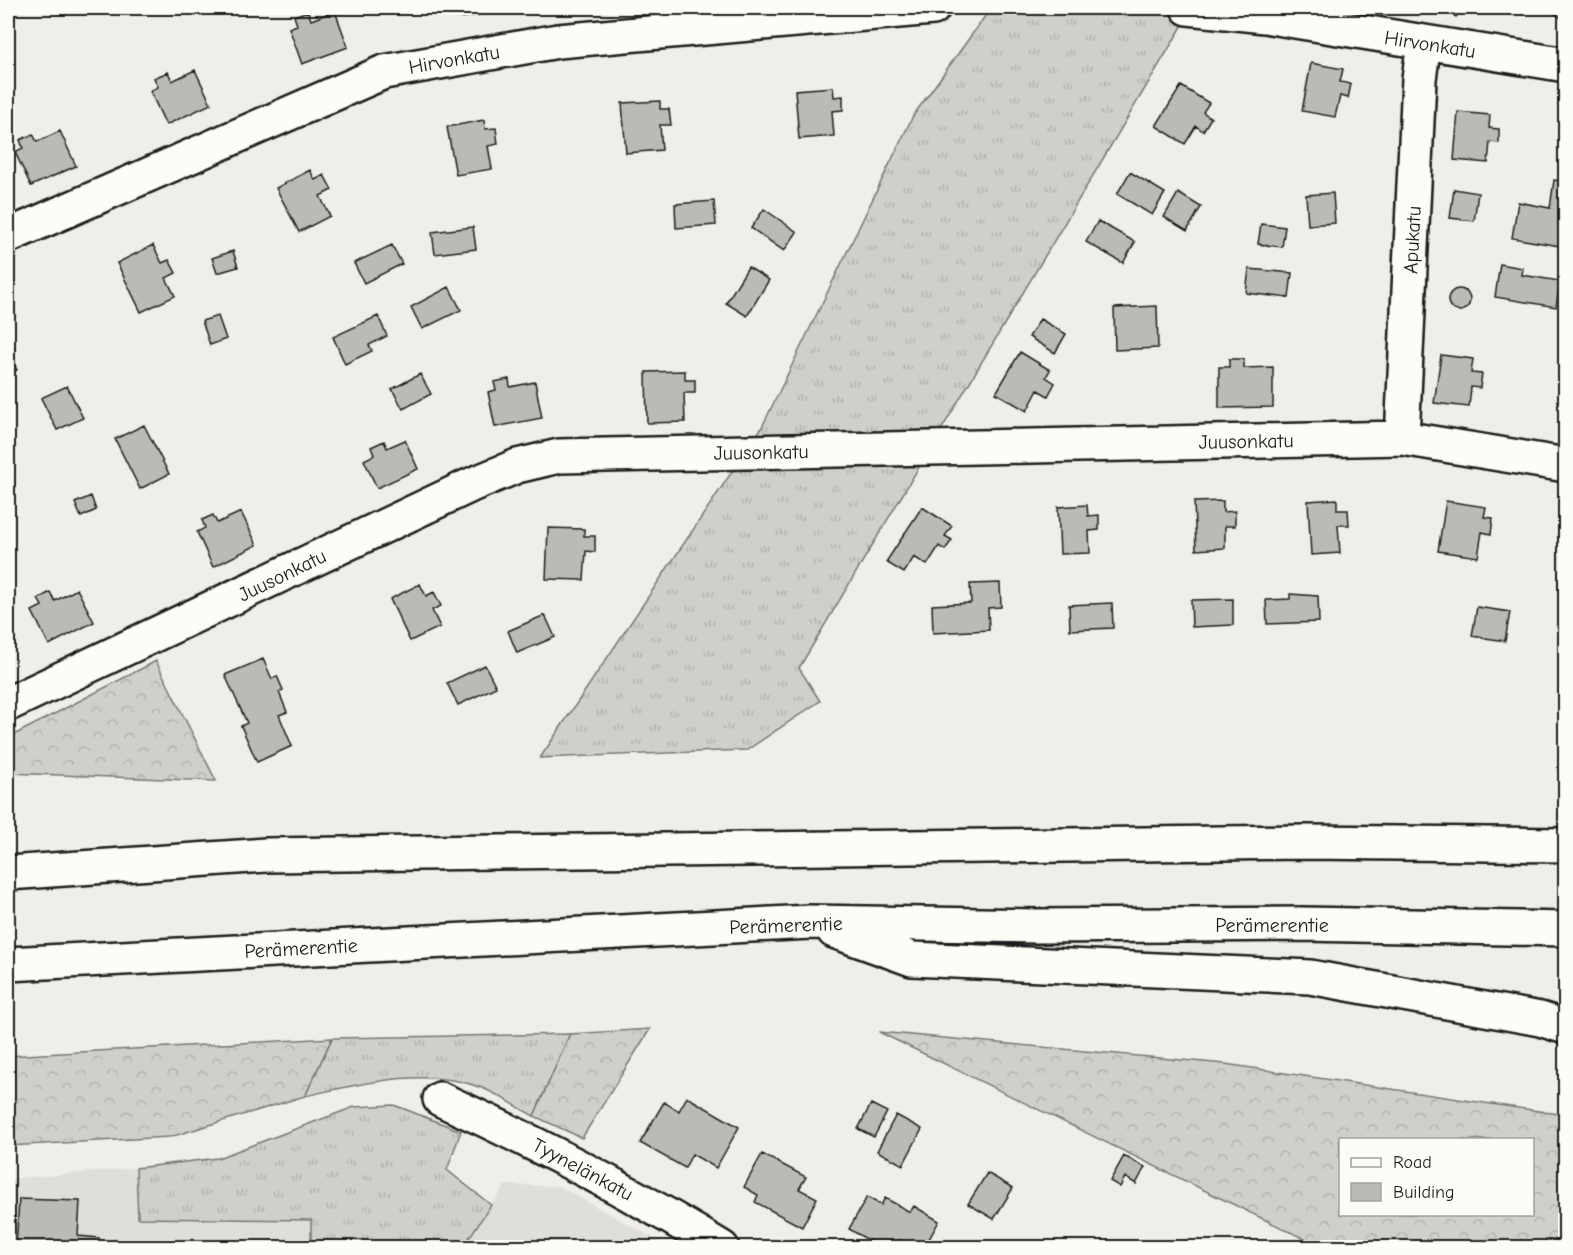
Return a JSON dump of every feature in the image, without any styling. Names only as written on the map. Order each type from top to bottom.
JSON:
[{"type":"main road","name":"Hirvonkatu","points":[[8,236],[384,72],[558,41],[933,8]]},
{"type":"main road","name":"Hirvonkatu","points":[[1188,8],[1265,16],[1566,65]]},
{"type":"main road","name":"Apukatu","points":[[1402,438],[1419,79],[1424,43]]},
{"type":"main road","name":"Juusonkatu","points":[[8,704],[471,485],[517,466],[559,456],[1402,438],[1566,465]]},
{"type":"main road","points":[[8,873],[266,855],[1307,842],[1566,845]]},
{"type":"main road","points":[[810,922],[912,958],[1310,977],[1540,1018],[1566,1027]]},
{"type":"main road","name":"Perämerentie","points":[[8,964],[810,922],[1037,926],[1303,924],[1566,929]]},
{"type":"main road","name":"Tyynelänkatu","points":[[440,1099],[518,1135],[627,1191],[722,1248]]},
{"type":"shaded area","points":[[136,1168],[139,1218],[311,1220],[311,1247],[8,1248],[8,1179]]},
{"type":"shaded area","points":[[505,1185],[559,1186],[669,1247],[463,1248]]},
{"type":"green space","points":[[991,8],[1193,8],[799,668],[820,701],[747,750],[540,758],[762,427],[913,116]]},
{"type":"green space","points":[[156,661],[216,781],[8,773],[8,738]]},
{"type":"green space","points":[[650,1029],[582,1138],[534,1116],[570,1034]]},
{"type":"green space","points":[[879,1032],[1225,1064],[1565,1115],[1565,1247],[1321,1247]]},
{"type":"green space","points":[[570,1034],[534,1116],[482,1088],[439,1078],[371,1082],[305,1096],[332,1038]]},
{"type":"green space","points":[[332,1038],[305,1096],[170,1137],[8,1146],[8,1056]]},
{"type":"green space","points":[[394,1105],[461,1131],[447,1170],[491,1205],[463,1247],[311,1247],[311,1220],[138,1218],[136,1168],[218,1158],[354,1107]]},
{"type":"building","points":[[459,8],[511,8],[511,9],[461,18]]},
{"type":"building","points":[[1444,8],[1463,8],[1456,17]]},
{"type":"building","points":[[1560,8],[1566,8],[1566,22],[1555,13]]},
{"type":"building","points":[[308,11],[311,20],[335,11],[348,47],[302,64],[289,28],[297,25],[294,16]]},
{"type":"building","points":[[1311,63],[1343,69],[1340,82],[1351,84],[1348,98],[1340,96],[1335,117],[1302,111]]},
{"type":"building","points":[[195,70],[211,104],[166,125],[150,91],[158,87],[154,78],[168,72],[172,81]]},
{"type":"building","points":[[1181,86],[1209,103],[1203,112],[1211,118],[1203,131],[1196,126],[1185,144],[1156,126]]},
{"type":"building","points":[[833,87],[834,97],[843,96],[843,110],[832,111],[834,136],[799,139],[795,90]]},
{"type":"building","points":[[660,101],[660,109],[669,109],[671,125],[660,125],[662,150],[626,153],[622,103]]},
{"type":"building","points":[[1458,112],[1490,115],[1489,128],[1499,129],[1499,143],[1490,142],[1488,163],[1454,160]]},
{"type":"building","points":[[484,120],[485,129],[496,128],[498,144],[488,146],[492,169],[456,175],[447,127]]},
{"type":"building","points":[[60,131],[76,166],[31,186],[15,152],[23,148],[20,140],[33,134],[37,142]]},
{"type":"building","points":[[310,170],[315,180],[324,175],[332,190],[320,196],[330,216],[299,232],[276,188]]},
{"type":"building","points":[[1130,172],[1165,193],[1152,215],[1117,194]]},
{"type":"building","points":[[1554,180],[1566,182],[1566,247],[1512,238],[1518,202],[1550,208]]},
{"type":"building","points":[[1454,189],[1478,193],[1474,221],[1450,218]]},
{"type":"building","points":[[1178,193],[1201,207],[1187,231],[1164,217]]},
{"type":"building","points":[[1333,193],[1335,223],[1308,225],[1306,195]]},
{"type":"building","points":[[714,201],[716,225],[676,228],[675,204]]},
{"type":"building","points":[[764,209],[797,232],[784,251],[751,228]]},
{"type":"building","points":[[1098,221],[1135,242],[1123,263],[1086,242]]},
{"type":"building","points":[[1261,224],[1285,227],[1282,247],[1258,244]]},
{"type":"building","points":[[473,227],[476,249],[435,254],[432,232]]},
{"type":"building","points":[[153,245],[162,263],[169,260],[176,273],[166,278],[175,296],[141,312],[117,263]]},
{"type":"building","points":[[392,245],[402,264],[364,283],[354,263]]},
{"type":"building","points":[[233,251],[238,267],[217,273],[212,258]]},
{"type":"building","points":[[1500,264],[1523,268],[1522,275],[1560,281],[1556,307],[1495,297]]},
{"type":"building","points":[[748,267],[769,280],[747,316],[726,303]]},
{"type":"building","points":[[1249,269],[1292,273],[1289,298],[1246,293]]},
{"type":"building","points":[[449,287],[461,310],[422,329],[411,307]]},
{"type":"building","points":[[1459,289],[1467,292],[1470,300],[1467,308],[1459,311],[1451,308],[1448,300],[1451,292]]},
{"type":"building","points":[[1157,306],[1158,348],[1115,350],[1114,308]]},
{"type":"building","points":[[218,316],[226,339],[210,345],[202,321]]},
{"type":"building","points":[[378,316],[387,336],[369,345],[372,351],[345,364],[333,337]]},
{"type":"building","points":[[1040,319],[1066,334],[1055,353],[1029,337]]},
{"type":"building","points":[[8,335],[15,349],[8,352]]},
{"type":"building","points":[[8,352],[17,370],[8,375]]},
{"type":"building","points":[[1020,352],[1050,370],[1046,377],[1055,383],[1048,396],[1038,390],[1027,411],[996,393]]},
{"type":"building","points":[[1441,355],[1473,359],[1471,373],[1482,374],[1480,388],[1471,387],[1469,407],[1434,403]]},
{"type":"building","points":[[1229,359],[1244,359],[1244,368],[1273,367],[1273,407],[1219,408],[1219,367],[1229,367]]},
{"type":"building","points":[[685,371],[685,380],[695,380],[695,393],[684,393],[685,422],[647,423],[646,372]]},
{"type":"building","points":[[420,374],[431,394],[403,409],[392,389]]},
{"type":"building","points":[[509,379],[510,387],[535,382],[542,418],[495,427],[488,392],[496,390],[494,382]]},
{"type":"building","points":[[67,386],[83,418],[57,430],[41,398]]},
{"type":"building","points":[[144,425],[169,474],[140,489],[115,439]]},
{"type":"building","points":[[405,440],[418,469],[377,488],[364,460],[374,455],[371,447],[384,441],[387,448]]},
{"type":"building","points":[[91,496],[96,510],[81,517],[75,503]]},
{"type":"building","points":[[1337,499],[1337,510],[1348,510],[1349,525],[1338,525],[1340,553],[1311,555],[1308,501]]},
{"type":"building","points":[[1223,501],[1223,512],[1235,511],[1235,526],[1225,526],[1225,548],[1196,550],[1194,502]]},
{"type":"building","points":[[1446,501],[1486,507],[1484,517],[1493,518],[1491,534],[1482,532],[1478,557],[1438,551]]},
{"type":"building","points":[[1087,505],[1088,516],[1099,515],[1099,530],[1089,531],[1090,553],[1060,554],[1058,507]]},
{"type":"building","points":[[922,507],[952,526],[945,536],[952,540],[945,550],[939,546],[927,565],[914,557],[904,573],[886,562]]},
{"type":"building","points":[[241,512],[257,545],[213,567],[197,532],[205,528],[202,520],[213,515],[217,523]]},
{"type":"building","points":[[548,528],[584,529],[584,536],[595,536],[595,552],[586,551],[584,580],[546,579]]},
{"type":"building","points":[[1000,583],[1001,607],[988,608],[989,630],[933,633],[932,605],[971,603],[970,584]]},
{"type":"building","points":[[420,584],[426,596],[434,592],[441,606],[432,610],[440,627],[410,641],[390,599]]},
{"type":"building","points":[[77,589],[94,622],[49,645],[32,611],[42,606],[38,599],[50,592],[55,601]]},
{"type":"building","points":[[1290,594],[1318,596],[1319,622],[1267,624],[1266,600],[1290,599]]},
{"type":"building","points":[[1233,599],[1233,625],[1192,627],[1191,600]]},
{"type":"building","points":[[1112,603],[1113,628],[1070,630],[1069,605]]},
{"type":"building","points":[[1477,607],[1510,612],[1505,641],[1472,636]]},
{"type":"building","points":[[545,615],[555,637],[517,653],[508,631]]},
{"type":"building","points":[[263,659],[272,679],[277,676],[283,690],[279,692],[287,712],[279,715],[292,746],[257,762],[241,726],[247,723],[225,675]]},
{"type":"building","points":[[485,665],[496,687],[458,705],[447,683]]},
{"type":"building","points":[[687,1097],[739,1127],[716,1168],[692,1154],[685,1168],[640,1143],[664,1102],[679,1111]]},
{"type":"building","points":[[871,1104],[887,1112],[874,1137],[858,1129]]},
{"type":"building","points":[[896,1115],[922,1129],[903,1165],[877,1151]]},
{"type":"building","points":[[762,1154],[806,1177],[799,1189],[817,1198],[802,1227],[755,1202],[758,1195],[744,1187]]},
{"type":"building","points":[[1124,1156],[1145,1167],[1136,1184],[1125,1177],[1120,1187],[1110,1181]]},
{"type":"building","points":[[987,1173],[1013,1188],[994,1219],[968,1204]]},
{"type":"building","points":[[867,1197],[881,1205],[885,1198],[910,1212],[914,1206],[939,1221],[924,1248],[911,1248],[899,1240],[894,1248],[882,1248],[849,1229]]},
{"type":"building","points":[[19,1199],[80,1201],[78,1236],[99,1238],[99,1248],[16,1248]]}]
